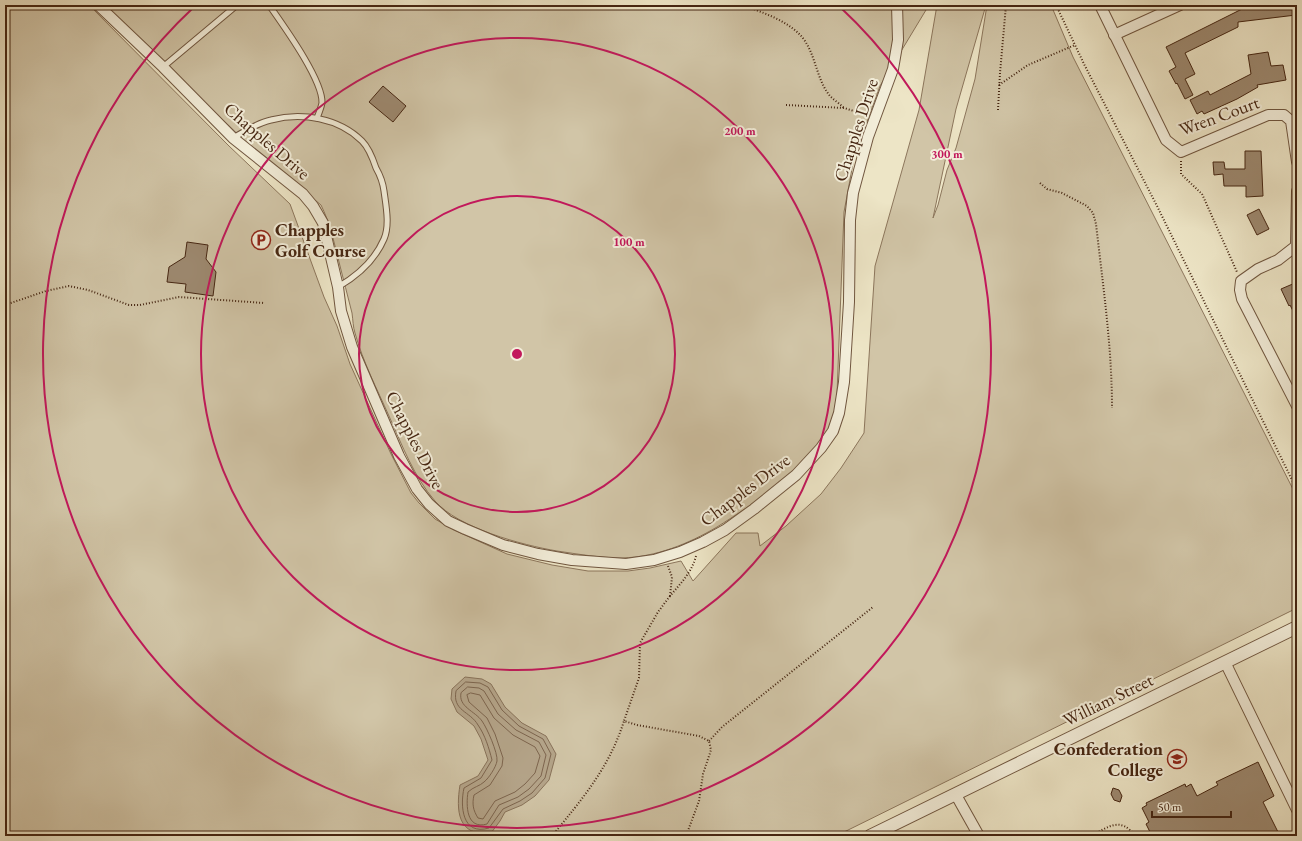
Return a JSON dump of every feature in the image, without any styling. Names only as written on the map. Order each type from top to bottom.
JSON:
[{"type":"street","name":"Chapples Drive","points":[[98,5],[162,66],[233,138],[302,194],[313,206],[323,223],[338,287],[341,311],[352,347],[391,438],[417,489],[428,504],[441,515],[465,529],[503,545],[538,554],[572,560],[613,564],[643,562],[665,557],[697,545],[730,527],[783,487],[809,462],[833,431],[839,413],[844,382],[849,302],[850,220],[852,200],[862,158],[893,69],[898,40],[898,5]]},
{"type":"street","points":[[1100,5],[1114,35],[1180,5]]},
{"type":"street","name":"Wren Court","points":[[1114,35],[1166,140],[1181,152],[1268,115],[1284,115],[1291,121],[1297,162]]},
{"type":"street","points":[[1297,191],[1296,246],[1278,260],[1258,269],[1241,281],[1240,290],[1242,299],[1297,406]]},
{"type":"street","name":"William Street","points":[[870,836],[1297,627]]},
{"type":"street","points":[[1225,662],[1297,810]]},
{"type":"street","points":[[956,795],[979,836]]},
{"type":"lane","points":[[162,66],[237,5]]},
{"type":"lane","points":[[269,5],[297,45],[318,84],[322,102],[317,118]]},
{"type":"lane","points":[[233,138],[251,127],[271,120],[293,117],[317,118],[344,128],[362,142],[369,152],[383,187],[386,218],[384,238],[376,253],[363,269],[352,279],[338,287]]},
{"type":"path","points":[[743,5],[782,21],[802,37],[813,58],[821,81],[830,95],[844,108]]},
{"type":"path","points":[[998,110],[1006,5]]},
{"type":"path","points":[[1056,5],[1297,490]]},
{"type":"path","points":[[999,85],[1028,65],[1075,45]]},
{"type":"path","points":[[786,105],[844,108],[876,117]]},
{"type":"path","points":[[1181,152],[1180,174],[1202,194],[1241,281]]},
{"type":"path","points":[[1040,183],[1047,189],[1062,193],[1079,201],[1087,206],[1093,213],[1096,224],[1108,330],[1112,372],[1112,408]]},
{"type":"path","points":[[5,305],[46,291],[68,286],[88,290],[129,305],[140,305],[179,297],[264,303]]},
{"type":"path","points":[[552,836],[596,781],[618,739],[639,678],[640,643],[658,612],[686,578],[693,566],[696,557],[697,545]]},
{"type":"path","points":[[665,557],[672,577],[670,596]]},
{"type":"path","points":[[686,836],[699,801],[703,774],[710,750],[709,741],[722,727],[873,607]]},
{"type":"path","points":[[624,720],[636,725],[699,736],[709,741]]},
{"type":"path","points":[[1090,836],[1113,824],[1126,827],[1135,836]]},
{"type":"shaded area","name":"Chapples Golf Course","points":[[5,5],[89,5],[229,146],[290,204],[350,364],[391,454],[411,493],[435,519],[454,530],[507,554],[552,565],[588,571],[628,571],[681,561],[693,581],[736,533],[758,533],[760,546],[786,526],[821,494],[841,468],[864,433],[875,266],[919,110],[937,5],[986,5],[956,109],[933,218],[947,170],[956,148],[975,79],[987,5],[1051,5],[1073,57],[1297,497],[1297,608],[836,836],[5,836]]},
{"type":"shaded area","points":[[106,5],[929,5],[880,86],[854,158],[844,212],[837,394],[833,419],[827,433],[806,460],[792,473],[746,508],[695,539],[647,555],[614,558],[557,551],[509,540],[492,534],[474,527],[445,511],[435,501],[421,482],[370,375],[355,333],[352,313],[333,240],[321,205],[253,149]]},
{"type":"water","points":[[465,677],[482,679],[491,684],[505,707],[522,723],[546,736],[556,754],[549,780],[535,796],[522,805],[505,812],[491,833],[471,831],[461,820],[459,812],[458,804],[460,785],[478,776],[488,760],[481,739],[474,726],[457,712],[451,699],[452,689]]},
{"type":"building","points":[[1250,5],[1295,5],[1296,15],[1238,22],[1238,27],[1185,53],[1195,74],[1185,79],[1193,95],[1185,99],[1169,71],[1176,67],[1166,47]]},
{"type":"building","points":[[1268,52],[1271,66],[1283,65],[1286,80],[1257,85],[1258,87],[1237,99],[1204,114],[1202,111],[1197,114],[1190,100],[1208,91],[1210,95],[1251,74],[1248,55]]},
{"type":"building","points":[[383,86],[406,106],[393,122],[369,102]]},
{"type":"building","points":[[1245,151],[1261,151],[1263,196],[1246,197],[1246,186],[1224,186],[1223,174],[1214,175],[1213,162],[1224,162],[1225,169],[1245,169]]},
{"type":"building","points":[[1259,209],[1269,229],[1257,235],[1247,215]]},
{"type":"building","points":[[187,242],[208,245],[206,259],[216,272],[213,296],[185,292],[186,284],[167,282],[169,267],[185,257]]},
{"type":"building","points":[[1295,283],[1297,287],[1297,319],[1281,289]]},
{"type":"building","points":[[1258,762],[1274,796],[1263,802],[1280,836],[1190,836],[1189,832],[1181,836],[1152,836],[1146,824],[1149,822],[1142,808],[1147,805],[1146,803],[1185,784],[1186,787],[1191,784],[1197,796],[1218,785],[1216,782]]},
{"type":"building","points":[[1113,788],[1119,790],[1122,796],[1120,802],[1114,800],[1111,794]]},
{"type":"place","name":"Chapples Golf Course","points":[[261,240]]},
{"type":"place","name":"Confederation College","points":[[1177,759]]}]
